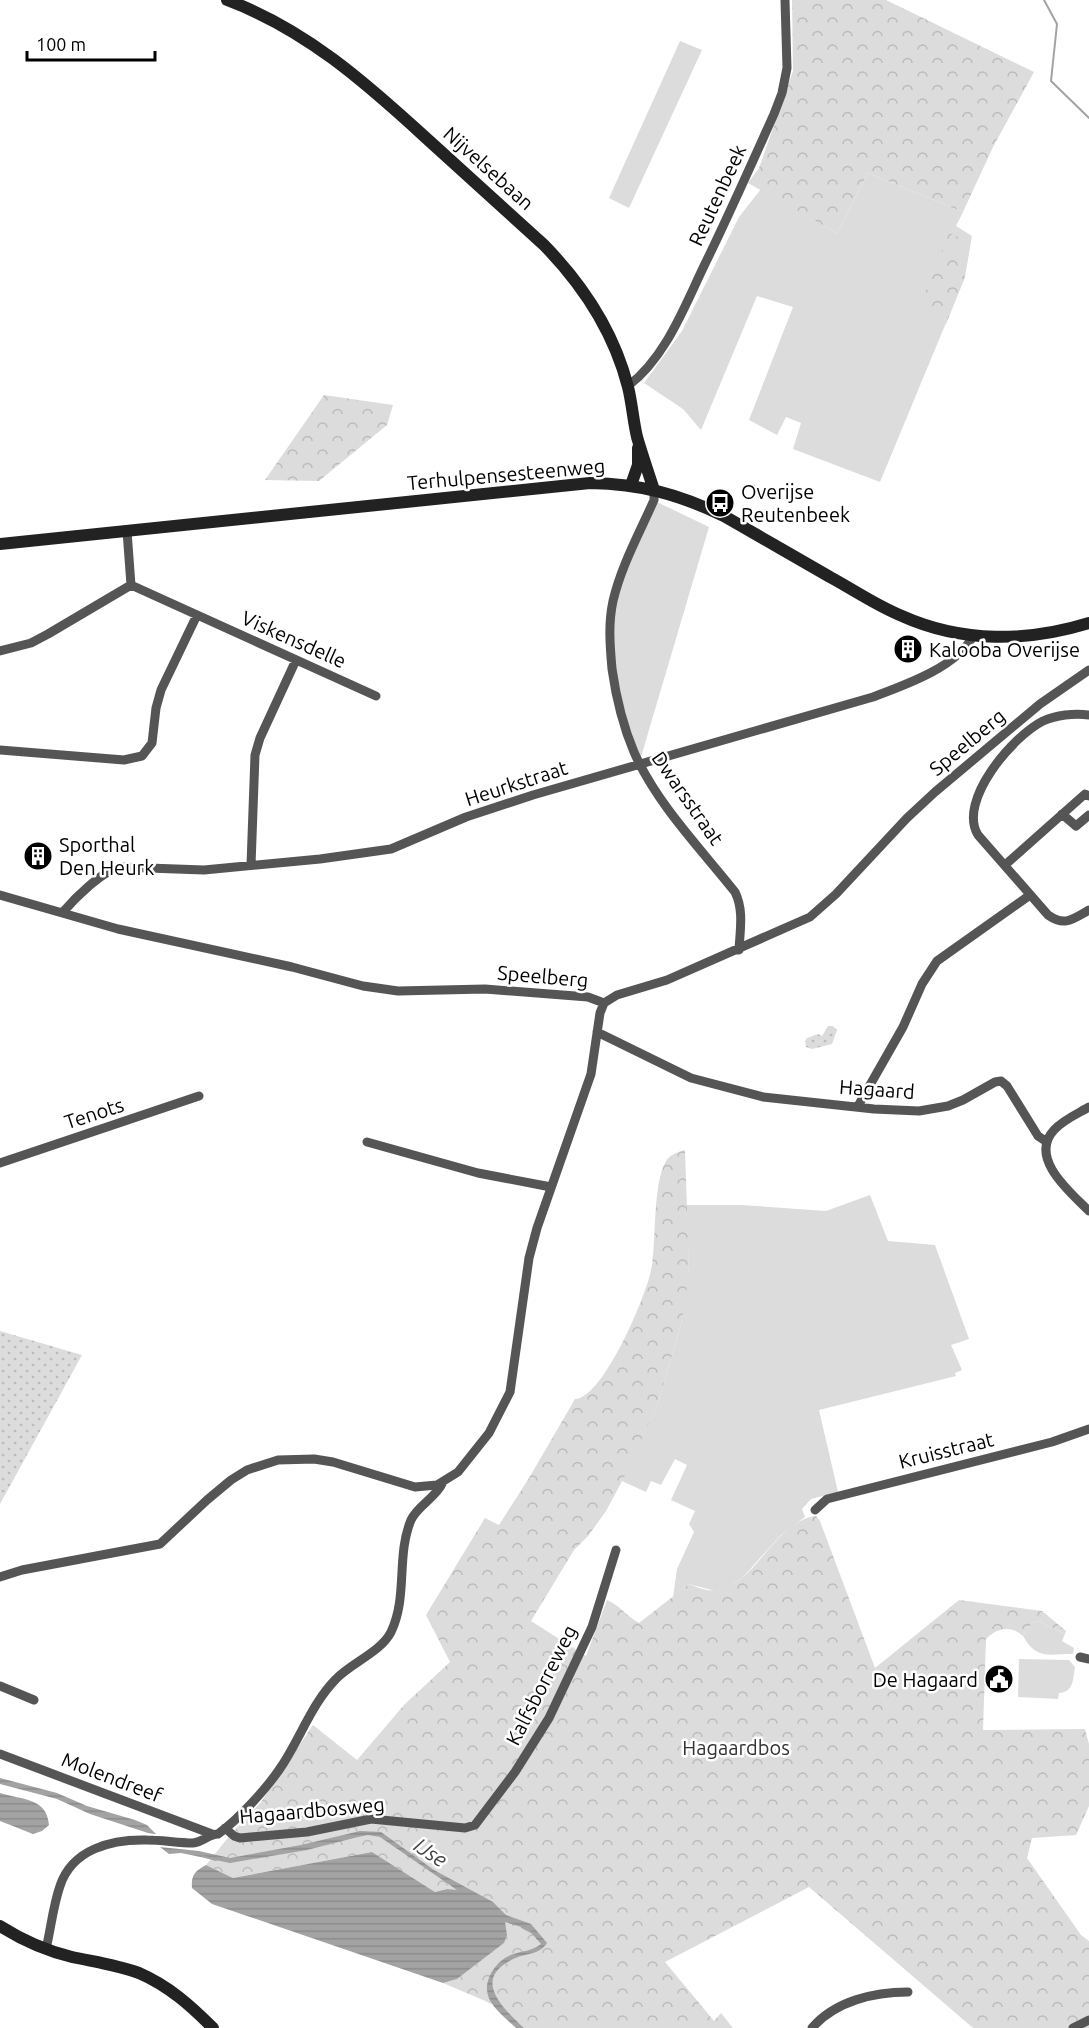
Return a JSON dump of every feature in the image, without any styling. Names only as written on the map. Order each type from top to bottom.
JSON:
[{"type":"main road","name":"Nijvelsebaan","points":[[227,0],[302,37],[353,73],[544,245],[583,289],[603,322],[628,386],[638,438],[654,489]]},
{"type":"main road","name":"Nijvelsebaan","points":[[632,485],[638,465],[638,438]]},
{"type":"main road","name":"Terhulpensesteenweg","points":[[0,544],[590,483],[632,485],[682,497],[724,516],[902,616],[928,626],[973,636],[992,637],[1038,635],[1089,623]]},
{"type":"main road","points":[[0,1926],[46,1949],[139,1973],[178,1995],[213,2028]]},
{"type":"street","name":"Reutenbeek","points":[[628,386],[646,369],[676,324],[774,114],[782,93],[787,68],[785,0]]},
{"type":"street","name":"Dwarsstraat","points":[[654,489],[654,500],[621,573],[613,599],[610,624],[615,686],[623,721],[640,765],[663,801],[735,892],[741,908],[739,950]]},
{"type":"street","points":[[0,651],[31,643],[131,585],[127,531]]},
{"type":"street","name":"Viskensdelle","points":[[131,585],[376,696]]},
{"type":"street","points":[[0,750],[124,760],[142,756],[152,743],[156,708],[161,690],[197,615]]},
{"type":"street","name":"Heurkstraat","points":[[63,912],[89,887],[116,868],[190,871],[320,859],[392,849],[466,817],[533,795],[844,707],[883,693],[928,673],[955,657],[969,644],[973,636]]},
{"type":"street","points":[[251,865],[255,755],[260,738],[296,660]]},
{"type":"street","name":"Speelberg","points":[[0,895],[118,929],[292,967],[363,986],[398,991],[485,989],[588,997],[604,1004],[617,995],[667,980],[810,917],[824,907],[907,818],[1040,704],[1089,670]]},
{"type":"street","points":[[1089,716],[1053,717],[1041,722],[1017,740],[1007,749],[990,775],[974,806],[972,818],[973,827],[978,835],[1056,921],[1072,920],[1089,910]]},
{"type":"street","points":[[1009,730],[1017,740]]},
{"type":"street","points":[[998,739],[1007,749]]},
{"type":"street","points":[[1005,866],[1085,794],[1089,796]]},
{"type":"street","points":[[1062,814],[1076,826],[1089,815]]},
{"type":"street","points":[[858,1107],[903,1027],[922,984],[937,961],[1030,895]]},
{"type":"street","points":[[0,1577],[29,1569],[160,1544],[231,1480],[248,1470],[278,1460],[304,1458],[323,1460],[415,1487],[443,1482],[458,1472],[474,1454],[498,1419],[510,1392],[529,1258],[551,1187],[591,1074],[600,1013],[604,1004]]},
{"type":"street","name":"Hagaard","points":[[597,1032],[691,1078],[763,1097],[907,1111],[933,1109],[963,1100],[1001,1081],[1007,1086],[1038,1136],[1047,1142]]},
{"type":"street","name":"Tenots","points":[[0,1163],[199,1096]]},
{"type":"street","points":[[1089,1107],[1051,1132],[1046,1153],[1050,1167],[1058,1180],[1089,1211]]},
{"type":"street","points":[[367,1142],[478,1173],[551,1187]]},
{"type":"street","name":"Kruisstraat","points":[[815,1510],[827,1499],[1052,1442],[1089,1429]]},
{"type":"street","points":[[46,1949],[60,1885],[78,1857],[93,1849],[117,1842],[145,1839],[196,1842],[212,1834],[218,1834],[272,1779],[327,1689],[346,1669],[368,1656],[390,1635],[399,1614],[405,1543],[412,1519],[440,1490],[443,1482]]},
{"type":"street","name":"Kalfsborreweg","points":[[475,1825],[514,1773],[549,1718],[592,1627],[616,1550]]},
{"type":"street","points":[[0,1686],[34,1701]]},
{"type":"street","name":"Molendreef","points":[[0,1754],[212,1834]]},
{"type":"street","name":"Hagaardbosweg","points":[[225,1828],[240,1838],[307,1832],[371,1819],[465,1828],[475,1825]]},
{"type":"street","points":[[812,2028],[834,2011],[864,1997],[879,1993],[908,1992]]},
{"type":"street","points":[[1073,2028],[1089,2020]]},
{"type":"green space","points":[[792,0],[886,0],[1034,72],[993,147],[963,212],[868,173],[837,233],[748,183],[759,168],[793,71]]},
{"type":"green space","points":[[680,41],[702,50],[629,208],[609,198]]},
{"type":"green space","points":[[868,173],[963,212],[956,226],[972,236],[965,277],[880,482],[793,449],[801,423],[786,417],[777,435],[749,420],[793,307],[757,296],[701,430],[683,409],[644,383],[682,331],[739,217],[761,189],[837,233]]},
{"type":"green space","points":[[949,233],[962,239],[954,257],[965,277],[946,324],[918,311]]},
{"type":"green space","points":[[324,395],[393,405],[387,425],[319,481],[265,480]]},
{"type":"green space","points":[[657,502],[709,527],[641,757],[619,690],[613,647],[614,624],[626,568]]},
{"type":"green space","points":[[828,1026],[833,1026],[837,1030],[832,1044],[812,1049],[806,1047],[807,1038],[818,1034],[822,1036]]},
{"type":"green space","name":"Hagaardbos","points":[[685,1150],[689,1267],[681,1325],[659,1400],[627,1472],[606,1511],[588,1536],[574,1550],[531,1621],[586,1656],[607,1600],[639,1623],[689,1584],[709,1590],[730,1586],[743,1577],[788,1529],[816,1516],[820,1521],[875,1668],[959,1600],[1042,1611],[1066,1631],[1065,1634],[1039,1621],[1032,1623],[1023,1636],[1014,1630],[1004,1629],[986,1639],[983,1730],[1085,1729],[1089,1744],[1089,1806],[1076,1835],[1032,1838],[1027,1858],[1081,1935],[1089,1941],[1089,2028],[973,2028],[809,1887],[665,1962],[714,2021],[721,2013],[733,2028],[521,2028],[497,2006],[443,1983],[457,1979],[504,1943],[500,1916],[458,1891],[447,1889],[435,1892],[372,1852],[233,1878],[206,1865],[261,1802],[313,1725],[357,1760],[404,1705],[450,1662],[426,1615],[485,1518],[499,1525],[575,1399],[586,1394],[598,1382],[623,1342],[643,1297],[652,1265],[657,1196],[662,1171],[670,1157]]},
{"type":"green space","points":[[870,1195],[888,1241],[935,1245],[969,1339],[951,1345],[962,1370],[955,1373],[956,1376],[819,1410],[838,1492],[811,1499],[802,1509],[805,1517],[781,1535],[743,1577],[729,1587],[715,1591],[689,1584],[673,1597],[677,1569],[694,1532],[689,1524],[695,1511],[671,1500],[687,1465],[675,1459],[661,1485],[651,1481],[646,1492],[622,1481],[659,1400],[681,1325],[689,1267],[686,1205],[741,1205],[826,1211]]},
{"type":"green space","points":[[0,1331],[82,1355],[0,1504]]},
{"type":"green space","points":[[1039,1621],[1065,1634],[1062,1641],[1074,1648],[1073,1654],[1050,1655],[1033,1649],[1023,1636],[1032,1623]]},
{"type":"green space","points":[[1019,1659],[1069,1660],[1075,1667],[1072,1684],[1068,1690],[1059,1693],[1058,1699],[1018,1697]]},
{"type":"shaded area","points":[[0,1778],[57,1793],[87,1806],[135,1820],[147,1825],[156,1834],[90,1814],[57,1799],[0,1784]]},
{"type":"shaded area","points":[[0,1793],[39,1805],[47,1816],[49,1825],[33,1834],[0,1821]]},
{"type":"shaded area","points":[[360,1831],[381,1832],[434,1870],[493,1902],[506,1915],[531,1924],[547,1943],[538,1951],[518,1957],[503,1965],[495,1973],[492,1982],[499,2001],[524,2028],[516,2028],[496,2009],[488,1996],[487,1988],[493,1970],[501,1961],[541,1944],[528,1929],[505,1922],[507,1935],[504,1943],[457,1979],[443,1983],[212,1904],[192,1888],[194,1874],[206,1865],[233,1878],[372,1852],[435,1892],[447,1889],[457,1890],[380,1837],[368,1835],[307,1850],[230,1863],[181,1853],[169,1854],[160,1847],[199,1851],[230,1858]]},
{"type":"waterway","points":[[1044,0],[1057,24],[1051,81],[1089,118]]},
{"type":"waterway","name":"IJse","points":[[202,1856],[216,1860]]},
{"type":"waterway","name":"IJse","points":[[522,1927],[533,1933]]},
{"type":"place","name":"Overijse Reutenbeek","points":[[720,503]]},
{"type":"place","name":"Kalooba Overijse","points":[[908,649]]},
{"type":"place","name":"Sporthal Den Heurk","points":[[38,856]]},
{"type":"place","name":"De Hagaard","points":[[999,1679]]}]
